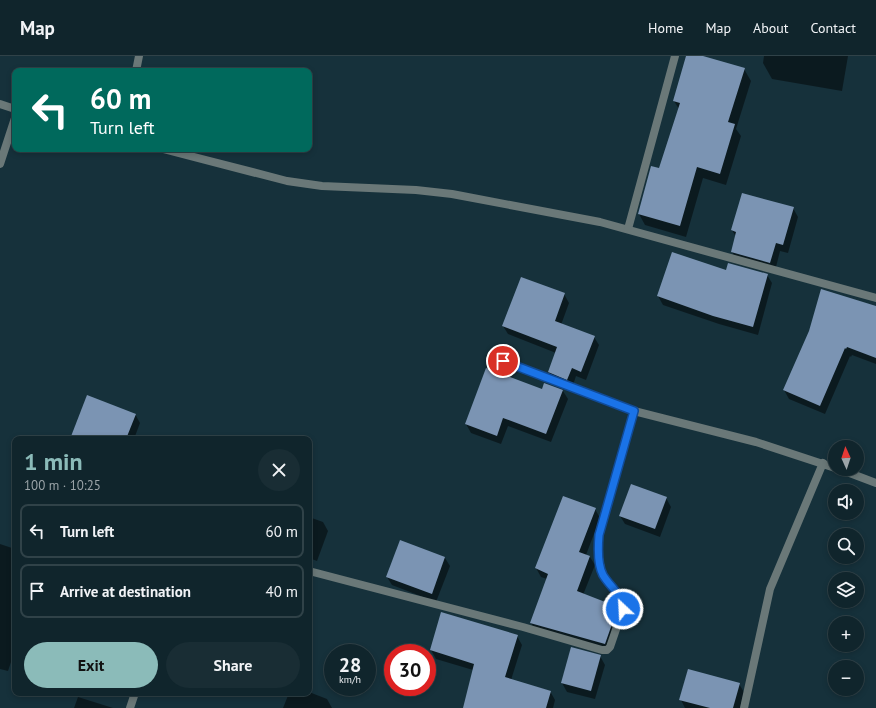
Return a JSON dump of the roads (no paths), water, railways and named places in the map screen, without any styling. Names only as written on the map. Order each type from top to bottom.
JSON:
[{"type":"street","points":[[137,68],[139,56]]},
{"type":"street","points":[[628,229],[675,56]]},
{"type":"street","points":[[0,104],[12,107]]},
{"type":"street","points":[[0,164],[12,127]]},
{"type":"street","points":[[175,152],[288,181],[322,186],[416,190],[452,194],[600,222],[876,298]]},
{"type":"street","points":[[503,361],[634,411],[756,442],[828,465]]},
{"type":"street","points":[[312,571],[523,626],[602,650],[607,650],[610,647],[623,609],[623,602],[602,574],[598,553],[599,535],[634,411]]},
{"type":"street","points":[[744,708],[770,589],[823,463]]},
{"type":"street","points":[[858,476],[876,483]]},
{"type":"street","points":[[130,708],[134,696]]}]
